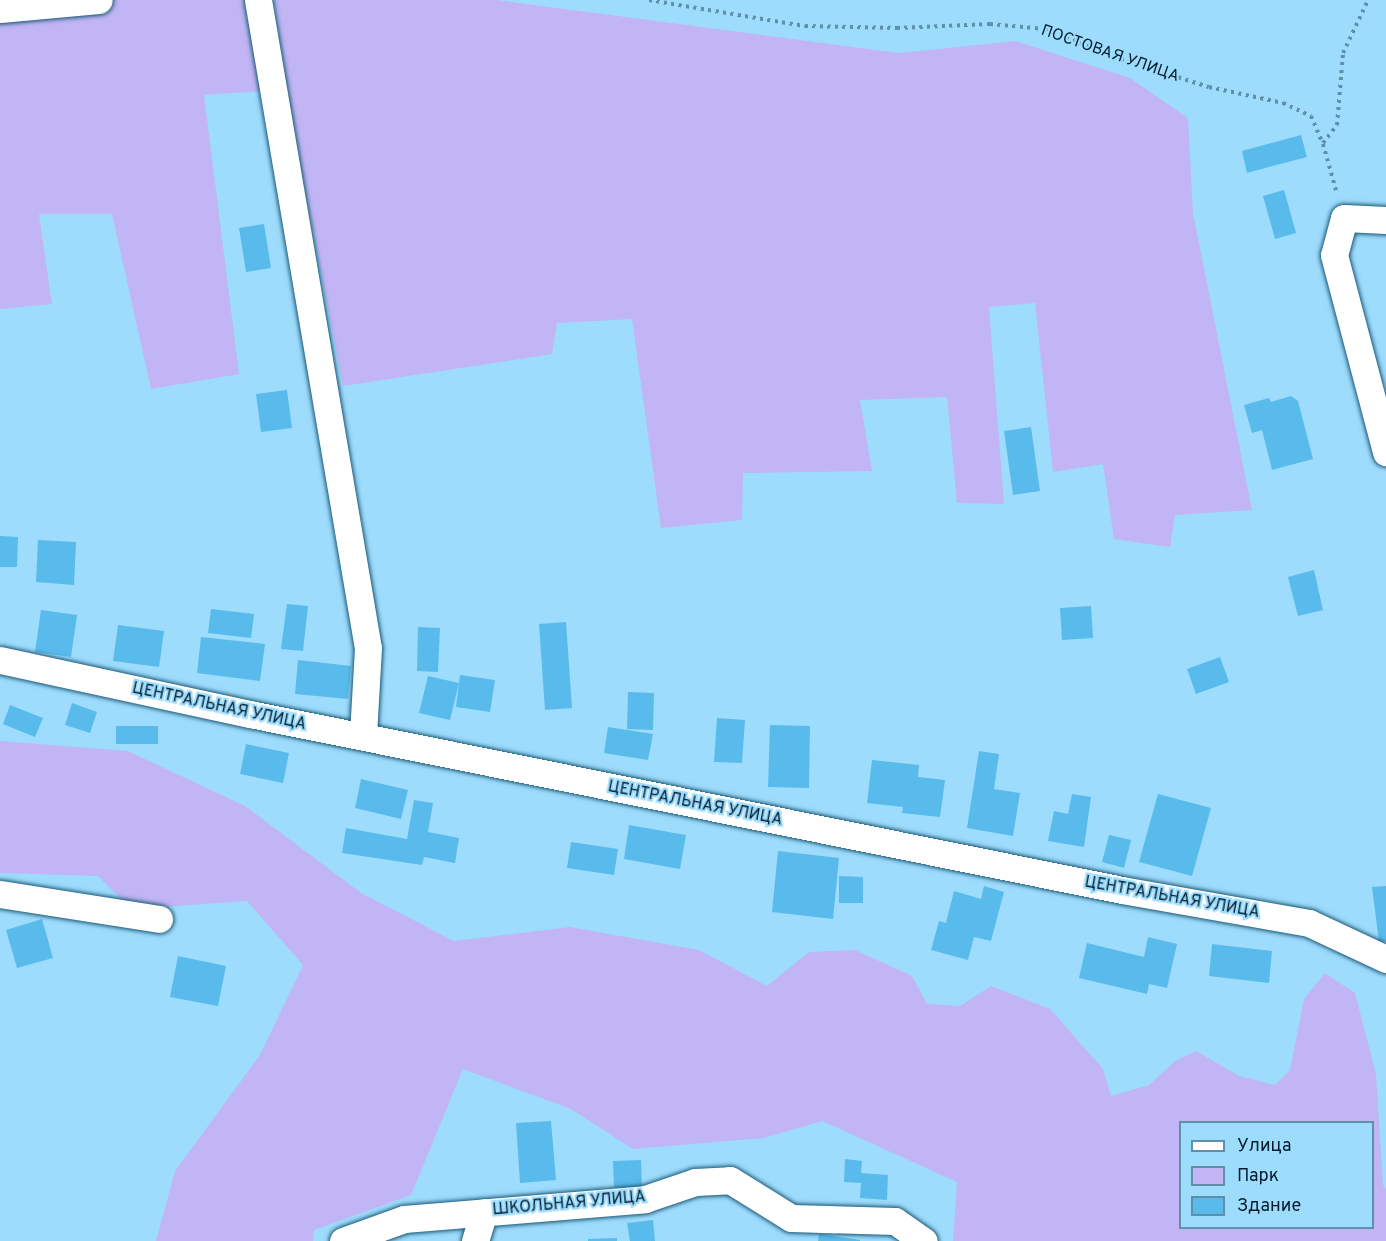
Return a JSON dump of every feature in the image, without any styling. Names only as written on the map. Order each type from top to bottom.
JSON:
[{"type":"street","points":[[0,9],[99,0]]},
{"type":"street","points":[[258,0],[368,648],[363,736]]},
{"type":"street","points":[[1386,220],[1344,218],[1334,255],[1386,452]]},
{"type":"street","name":"ЦЕНТРАЛЬНАЯ УЛИЦА","points":[[0,660],[1122,890],[1309,923],[1386,959]]},
{"type":"street","points":[[0,894],[159,919]]},
{"type":"street","name":"ШКОЛЬНАЯ УЛИЦА","points":[[343,1241],[404,1219],[645,1199],[695,1182],[730,1179],[791,1218],[895,1221],[924,1241]]},
{"type":"street","points":[[475,1241],[484,1212]]},
{"type":"path","name":"ПОСТОВАЯ УЛИЦА","points":[[649,0],[805,26],[897,28],[990,24],[1045,29],[1121,59],[1209,87],[1283,103],[1311,116],[1323,144],[1344,218]]},
{"type":"path","points":[[1323,144],[1337,125],[1343,53],[1368,0]]},
{"type":"green space","points":[[66,0],[246,0],[245,5],[262,91],[204,95],[239,374],[151,389],[112,214],[39,214],[52,304],[0,309],[0,8]]},
{"type":"green space","points":[[274,0],[496,0],[899,53],[1015,41],[1130,78],[1188,118],[1193,213],[1252,510],[1175,515],[1170,547],[1114,539],[1103,464],[1053,472],[1035,303],[989,307],[1004,504],[957,503],[947,397],[860,400],[872,471],[743,473],[742,520],[661,528],[632,319],[557,323],[552,354],[343,386],[287,97]]},
{"type":"green space","points":[[0,741],[128,751],[245,806],[361,893],[454,941],[570,927],[699,950],[767,986],[809,952],[855,950],[912,976],[927,1004],[960,1006],[991,986],[1050,1009],[1103,1069],[1111,1096],[1149,1085],[1175,1061],[1196,1051],[1239,1076],[1275,1085],[1290,1070],[1304,999],[1325,973],[1355,993],[1376,1074],[1383,1185],[1386,1189],[1386,1241],[953,1241],[957,1182],[822,1121],[764,1138],[633,1149],[571,1109],[463,1069],[411,1195],[314,1230],[313,1241],[156,1241],[175,1171],[260,1055],[303,965],[247,901],[131,909],[98,876],[0,873]]},
{"type":"building","points":[[1301,135],[1307,157],[1247,173],[1242,151]]},
{"type":"building","points":[[1284,190],[1296,233],[1275,239],[1263,196]]},
{"type":"building","points":[[264,224],[271,268],[246,272],[239,228]]},
{"type":"building","points":[[287,390],[292,428],[261,432],[256,394]]},
{"type":"building","points":[[1291,396],[1298,401],[1313,459],[1272,470],[1262,430],[1252,433],[1244,405],[1269,398],[1271,402]]},
{"type":"building","points":[[1031,427],[1040,491],[1013,495],[1004,431]]},
{"type":"building","points":[[0,536],[18,537],[17,567],[0,567]]},
{"type":"building","points":[[38,540],[76,542],[74,585],[36,582]]},
{"type":"building","points":[[1314,570],[1323,610],[1298,616],[1288,577]]},
{"type":"building","points":[[287,604],[308,606],[303,651],[281,649]]},
{"type":"building","points":[[1091,606],[1093,638],[1062,640],[1060,608]]},
{"type":"building","points":[[211,609],[254,614],[251,638],[208,633]]},
{"type":"building","points":[[41,610],[77,615],[71,657],[35,652]]},
{"type":"building","points":[[566,622],[572,708],[545,710],[539,624]]},
{"type":"building","points":[[118,625],[164,631],[159,667],[113,661]]},
{"type":"building","points":[[418,627],[440,628],[438,672],[417,671]]},
{"type":"building","points":[[201,637],[265,644],[260,681],[197,673]]},
{"type":"building","points":[[1220,657],[1229,682],[1196,694],[1187,669]]},
{"type":"building","points":[[298,660],[351,666],[348,699],[295,694]]},
{"type":"building","points":[[460,675],[495,680],[490,712],[456,707]]},
{"type":"building","points":[[428,676],[459,683],[450,720],[419,713]]},
{"type":"building","points":[[628,692],[654,693],[653,730],[627,729]]},
{"type":"building","points":[[72,703],[97,712],[90,733],[65,725]]},
{"type":"building","points":[[10,705],[43,718],[35,737],[3,724]]},
{"type":"building","points":[[717,718],[745,720],[742,763],[714,762]]},
{"type":"building","points":[[770,725],[810,726],[809,788],[768,787]]},
{"type":"building","points":[[116,726],[158,726],[158,744],[116,744]]},
{"type":"building","points":[[608,727],[653,734],[648,760],[604,753]]},
{"type":"building","points":[[246,744],[289,753],[283,783],[240,774]]},
{"type":"building","points":[[979,751],[999,754],[994,789],[1020,793],[1013,836],[967,828]]},
{"type":"building","points":[[872,760],[919,765],[918,777],[945,780],[940,817],[902,813],[903,807],[867,803]]},
{"type":"building","points":[[361,779],[408,790],[401,819],[355,808]]},
{"type":"building","points":[[1072,794],[1091,797],[1084,847],[1048,841],[1054,811],[1068,814]]},
{"type":"building","points":[[1158,794],[1211,808],[1192,876],[1139,862]]},
{"type":"building","points":[[414,800],[433,803],[428,832],[459,838],[455,863],[424,857],[422,865],[342,853],[346,828],[407,839]]},
{"type":"building","points":[[629,825],[686,835],[680,869],[624,859]]},
{"type":"building","points":[[1109,835],[1131,840],[1124,868],[1102,862]]},
{"type":"building","points":[[571,842],[618,849],[614,875],[567,868]]},
{"type":"building","points":[[778,851],[839,858],[833,919],[772,912]]},
{"type":"building","points":[[839,876],[863,877],[863,903],[839,903]]},
{"type":"building","points":[[984,886],[1004,892],[991,941],[974,937],[968,960],[931,950],[939,921],[946,923],[954,891],[981,899]]},
{"type":"building","points":[[1386,886],[1386,941],[1379,942],[1372,887]]},
{"type":"building","points":[[42,919],[53,958],[17,968],[6,930]]},
{"type":"building","points":[[1148,937],[1177,944],[1167,988],[1149,984],[1147,994],[1079,978],[1087,943],[1144,957]]},
{"type":"building","points":[[1212,944],[1272,951],[1269,983],[1209,976]]},
{"type":"building","points":[[178,956],[226,966],[218,1006],[170,997]]},
{"type":"building","points":[[551,1121],[556,1180],[520,1183],[516,1123]]},
{"type":"building","points":[[845,1159],[862,1161],[861,1173],[888,1175],[887,1200],[860,1198],[861,1183],[844,1182]]},
{"type":"building","points":[[641,1160],[642,1187],[614,1188],[613,1161]]},
{"type":"building","points":[[653,1220],[655,1241],[630,1241],[627,1223]]},
{"type":"building","points":[[819,1234],[860,1240],[860,1241],[818,1241]]},
{"type":"building","points":[[617,1238],[617,1241],[588,1241],[588,1239]]}]
